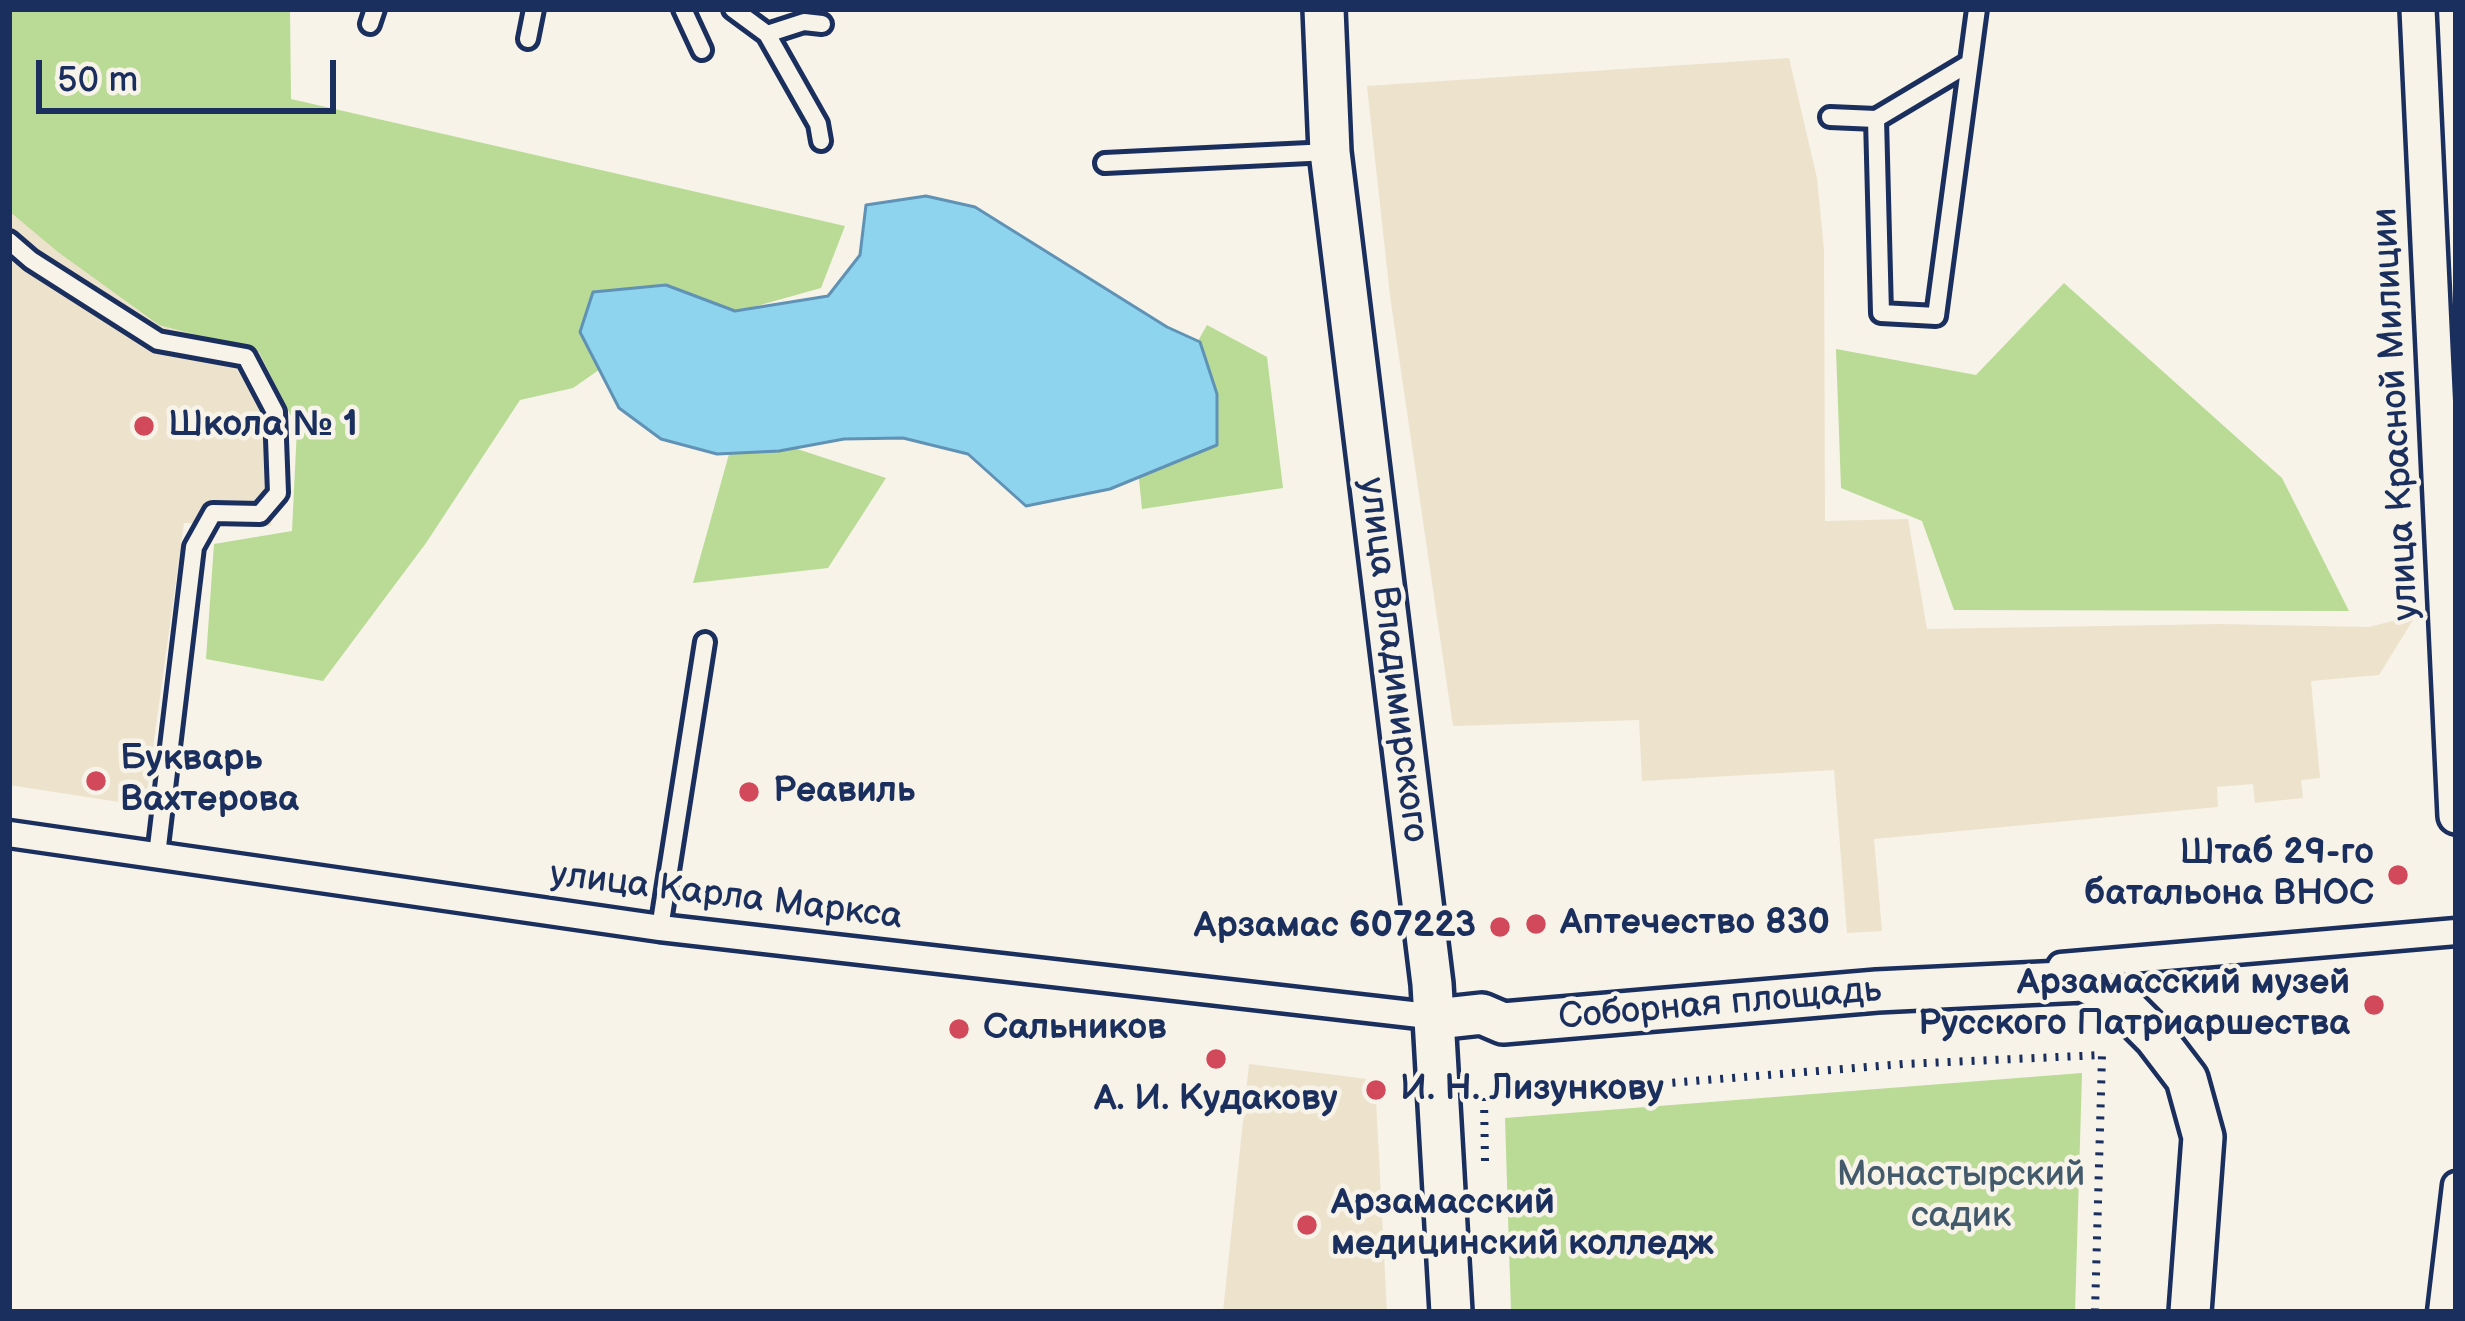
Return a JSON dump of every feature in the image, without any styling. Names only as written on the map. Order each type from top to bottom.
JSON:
[{"type":"street","name":"улица Владимирского","points":[[1324,9],[1330,152],[1436,1019],[1450,1312]]},
{"type":"street","name":"улица Красной Милиции","points":[[2418,9],[2450,608],[2456,816]]},
{"type":"street","points":[[2456,816],[2456,830]]},
{"type":"street","name":"улица Карла Маркса","points":[[9,834],[660,928],[1436,1019]]},
{"type":"street","name":"Соборная площадь","points":[[1436,1019],[2456,932]]},
{"type":"street","name":"Соборная площадь","points":[[1482,1014],[1503,1023],[1876,992],[2083,981],[2116,998],[2156,1037],[2187,1079],[2203,1137],[2189,1312]]},
{"type":"street","points":[[2440,1312],[2456,1185]]},
{"type":"lane","points":[[528,39],[534,9]]},
{"type":"lane","points":[[683,9],[702,50]]},
{"type":"lane","points":[[733,9],[767,34],[818,124],[821,141]]},
{"type":"lane","points":[[1876,118],[1881,313],[1936,316],[1977,9]]},
{"type":"lane","points":[[767,34],[805,22],[822,24]]},
{"type":"lane","points":[[1830,117],[1876,118],[1968,64]]},
{"type":"lane","points":[[1105,164],[1330,152]]},
{"type":"lane","points":[[9,241],[158,341],[246,358],[275,412],[278,493],[260,514],[213,513],[194,547],[157,855]]},
{"type":"lane","points":[[660,928],[705,642]]},
{"type":"path","points":[[1486,1169],[1484,1098],[1904,1064],[2102,1055],[2095,1312]]},
{"type":"shaded area","points":[[1789,58],[1817,178],[1824,250],[1825,521],[1908,519],[1927,629],[2220,624],[2369,627],[2416,615],[2379,675],[2311,681],[2320,778],[2301,780],[2303,798],[2255,803],[2253,784],[2217,787],[2218,807],[1874,839],[1882,931],[1847,933],[1834,770],[1642,781],[1639,720],[1453,726],[1390,296],[1367,86]]},
{"type":"shaded area","name":"Школа № 1","points":[[9,68],[286,330],[271,526],[184,523],[145,806],[9,785]]},
{"type":"shaded area","name":"Арзамасский медицинский колледж","points":[[1249,1064],[1375,1080],[1387,1312],[1223,1312]]},
{"type":"green space","points":[[9,9],[290,9],[291,99],[845,226],[821,288],[646,337],[573,388],[520,400],[426,543],[323,681],[206,659],[214,544],[292,531],[297,428],[259,352],[159,325],[9,211]]},
{"type":"green space","points":[[2064,283],[2282,478],[2349,611],[1954,610],[1922,521],[1841,488],[1836,349],[1976,375]]},
{"type":"green space","points":[[1207,325],[1267,357],[1283,488],[1142,509],[1136,450]]},
{"type":"green space","points":[[736,429],[886,478],[828,568],[693,583]]},
{"type":"green space","name":"Монастырский садик","points":[[2082,1073],[2075,1312],[1511,1312],[1505,1118]]},
{"type":"water","points":[[926,196],[975,207],[1167,327],[1200,342],[1217,394],[1217,445],[1110,489],[1026,506],[968,454],[903,438],[844,439],[779,451],[717,454],[661,439],[619,408],[580,332],[593,292],[666,285],[735,311],[828,296],[860,255],[866,205]]},
{"type":"place","name":"Школа № 1","points":[[144,426]]},
{"type":"place","name":"Букварь Вахтерова","points":[[96,781]]},
{"type":"place","name":"Реавиль","points":[[749,792]]},
{"type":"place","name":"Штаб 29-го батальона ВНОС","points":[[2398,875]]},
{"type":"place","name":"Аптечество 830","points":[[1536,924]]},
{"type":"place","name":"Арзамас 607223","points":[[1500,927]]},
{"type":"place","name":"Арзамасский музей Русского Патриаршества","points":[[2374,1005]]},
{"type":"place","name":"Сальников","points":[[959,1029]]},
{"type":"place","name":"А. И. Кудакову","points":[[1216,1059]]},
{"type":"place","name":"И. Н. Лизункову","points":[[1376,1090]]},
{"type":"place","name":"Арзамасский медицинский колледж","points":[[1307,1225]]}]
